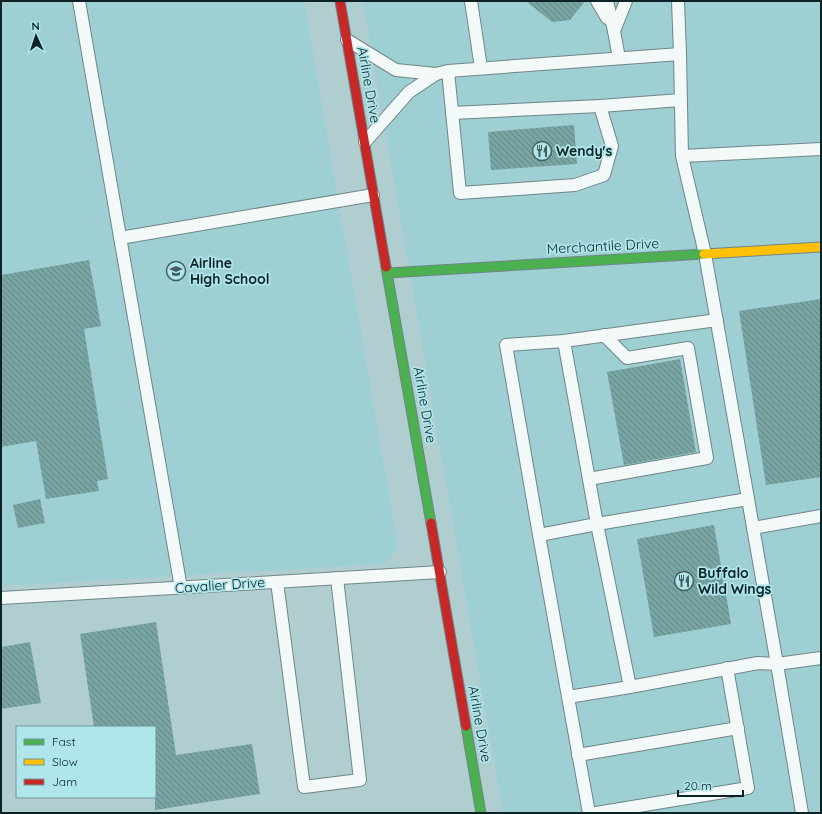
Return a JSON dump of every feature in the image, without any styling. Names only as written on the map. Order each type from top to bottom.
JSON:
[{"type":"main road","name":"Airline Drive","points":[[340,1],[481,813]]},
{"type":"main road","name":"Merchantile Drive","points":[[388,273],[821,247]]},
{"type":"lane","points":[[79,1],[181,588]]},
{"type":"lane","points":[[471,1],[481,68]]},
{"type":"lane","points":[[597,1],[614,31]]},
{"type":"lane","points":[[606,1],[619,58]]},
{"type":"lane","points":[[614,31],[616,1]]},
{"type":"lane","points":[[614,31],[626,1]]},
{"type":"lane","points":[[678,1],[682,156],[705,254],[802,813]]},
{"type":"lane","points":[[347,40],[396,70],[436,74]]},
{"type":"lane","points":[[365,142],[409,92],[436,74],[448,71],[481,68],[680,54]]},
{"type":"lane","points":[[448,71],[460,193],[575,185],[604,175],[612,146],[600,106]]},
{"type":"lane","points":[[452,113],[600,106],[681,100]]},
{"type":"lane","points":[[682,156],[821,149]]},
{"type":"lane","points":[[120,238],[373,195]]},
{"type":"lane","points":[[589,813],[506,345],[564,340],[716,320]]},
{"type":"lane","points":[[589,479],[707,458],[688,348],[627,358],[604,335]]},
{"type":"lane","points":[[564,340],[589,479],[630,687]]},
{"type":"lane","points":[[539,534],[748,499]]},
{"type":"lane","points":[[753,528],[821,516]]},
{"type":"lane","name":"Cavalier Drive","points":[[1,598],[440,572]]},
{"type":"lane","points":[[277,582],[304,787],[360,780],[337,578]]},
{"type":"lane","points":[[568,698],[758,662],[777,664],[821,658]]},
{"type":"lane","points":[[596,813],[748,788],[727,668]]},
{"type":"lane","points":[[578,754],[738,728]]},
{"type":"shaded area","name":"Airline High School","points":[[1,1],[304,1],[397,541],[397,549],[391,558],[383,564],[1,586]]},
{"type":"shaded area","points":[[363,1],[821,1],[821,813],[503,813]]},
{"type":"building","points":[[526,1],[585,1],[570,20],[552,22]]},
{"type":"building","points":[[574,125],[577,164],[491,170],[488,132]]},
{"type":"building","points":[[89,260],[101,326],[84,329],[108,479],[97,481],[99,491],[46,499],[36,441],[1,447],[1,275]]},
{"type":"building","points":[[821,299],[821,477],[766,485],[739,311]]},
{"type":"building","points":[[680,359],[696,452],[624,465],[607,372]]},
{"type":"building","points":[[40,499],[45,523],[18,528],[13,505]]},
{"type":"building","name":"Buffalo Wild Wings","points":[[714,525],[731,624],[654,637],[637,539]]},
{"type":"building","points":[[156,622],[176,755],[252,744],[260,794],[155,810],[156,726],[94,726],[80,634]]},
{"type":"building","points":[[30,642],[41,703],[1,709],[1,647]]},
{"type":"traffic: fast","points":[[388,273],[704,254]]},
{"type":"traffic: fast","points":[[386,267],[431,523]]},
{"type":"traffic: fast","points":[[466,726],[481,813]]},
{"type":"traffic: slow","points":[[704,254],[821,247]]},
{"type":"traffic: jam","points":[[340,1],[386,267]]},
{"type":"traffic: jam","points":[[431,523],[466,726]]},
{"type":"place","name":"Wendy's","points":[[542,151]]},
{"type":"place","name":"Airline High School","points":[[176,271]]},
{"type":"place","name":"Buffalo Wild Wings","points":[[684,581]]}]
